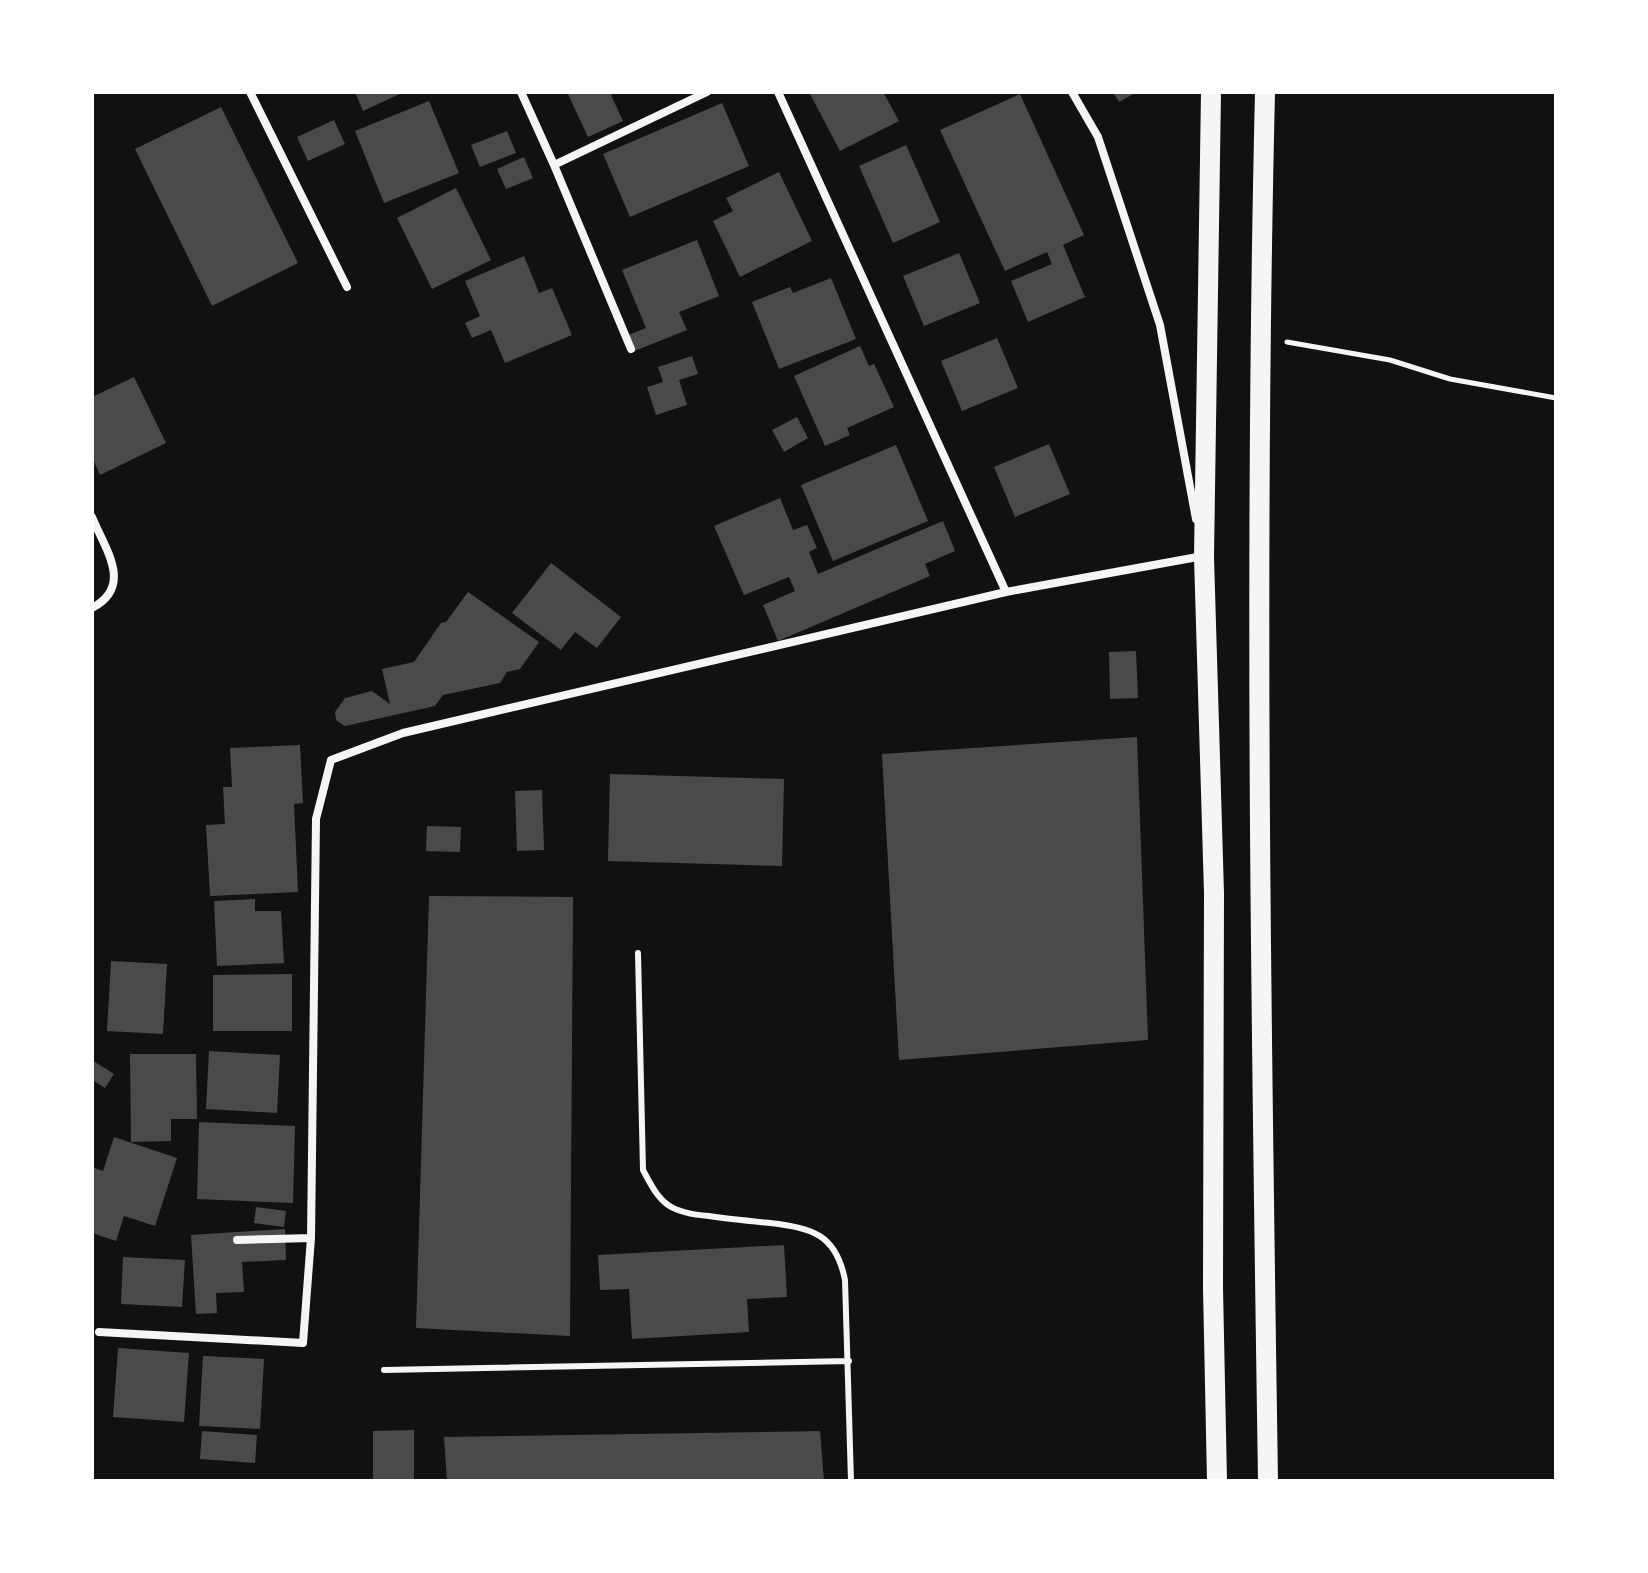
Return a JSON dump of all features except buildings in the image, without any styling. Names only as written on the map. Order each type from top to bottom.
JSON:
[{"type":"main road","points":[[1211,92],[1204,557],[1214,893],[1213,1288],[1217,1481]]},
{"type":"main road","points":[[1265,92],[1259,333],[1262,1125],[1268,1481]]},
{"type":"street","points":[[250,92],[347,287]]},
{"type":"street","points":[[521,92],[631,349]]},
{"type":"street","points":[[554,165],[707,92]]},
{"type":"street","points":[[778,92],[1006,592]]},
{"type":"street","points":[[99,1332],[303,1343],[311,1238],[316,819],[331,760],[403,733],[1006,592],[1204,557],[1160,325],[1098,137],[1072,92]]},
{"type":"street","points":[[92,517],[114,569],[115,579],[107,598],[92,608]]},
{"type":"street","points":[[237,1240],[311,1238]]},
{"type":"lane","points":[[638,953],[643,1170],[653,1191],[669,1206],[690,1214],[799,1227],[817,1233],[831,1245],[841,1261],[845,1280],[851,1481]]},
{"type":"lane","points":[[384,1370],[849,1361]]},
{"type":"path","points":[[1259,333],[1289,343],[1390,360],[1450,379],[1556,398]]}]
